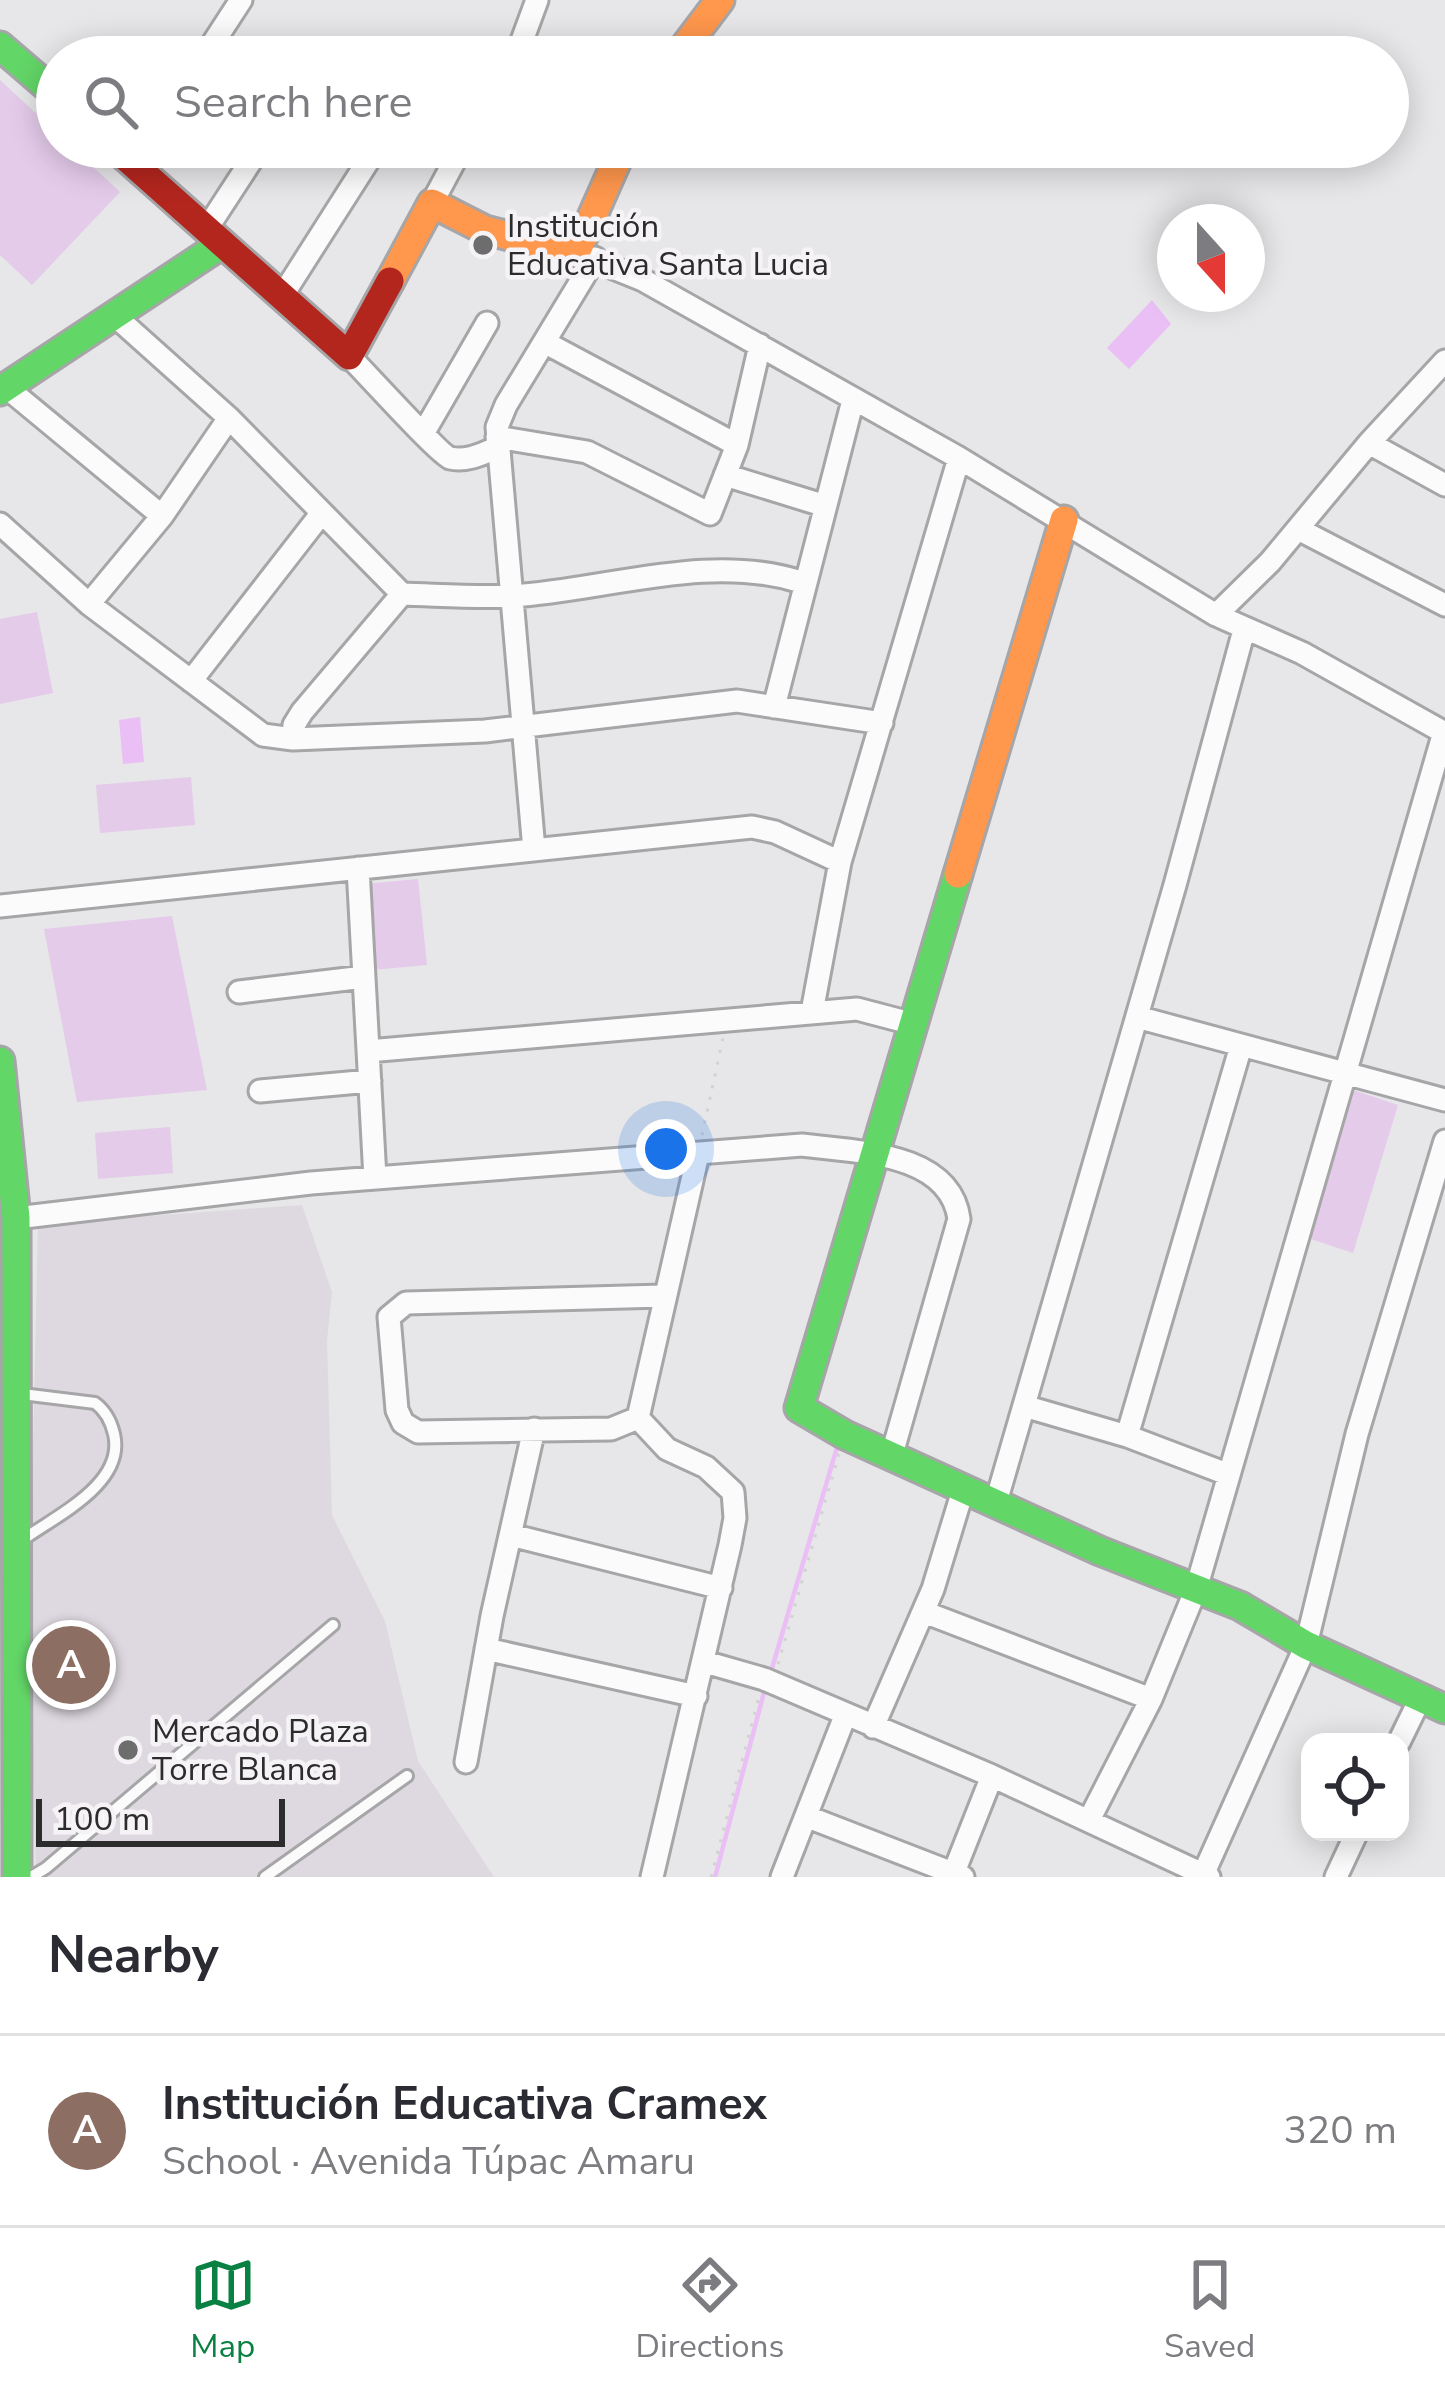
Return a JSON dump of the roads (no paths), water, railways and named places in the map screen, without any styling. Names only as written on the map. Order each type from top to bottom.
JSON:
[{"type":"main road","points":[[693,36],[720,0]]},
{"type":"main road","points":[[0,46],[36,77]]},
{"type":"main road","points":[[146,168],[214,237],[349,356],[432,203],[466,226],[500,238],[586,255],[616,168]]},
{"type":"main road","points":[[3,389],[116,316],[214,237]]},
{"type":"main road","points":[[1064,520],[799,1408],[845,1435],[1100,1551],[1240,1606],[1306,1645],[1433,1703]]},
{"type":"main road","points":[[0,1061],[16,1218],[16,1393],[7,1494],[14,1546],[17,1877]]},
{"type":"street","points":[[218,36],[241,0]]},
{"type":"street","points":[[525,36],[537,0]]},
{"type":"street","points":[[214,237],[249,168]]},
{"type":"street","points":[[282,296],[364,168]]},
{"type":"street","points":[[432,203],[451,168]]},
{"type":"street","points":[[534,850],[496,442],[506,405],[546,343],[586,255],[643,280],[958,458],[1216,615],[1302,653],[1444,732],[1196,1588],[1150,1699],[1090,1820]]},
{"type":"street","points":[[116,316],[229,418],[402,594],[513,596],[725,570],[769,572],[798,581]]},
{"type":"street","points":[[424,432],[487,323]]},
{"type":"street","points":[[546,343],[737,445]]},
{"type":"street","points":[[349,356],[435,449],[449,458],[471,458],[496,442],[587,452],[710,514],[737,445],[760,345]]},
{"type":"street","points":[[1216,615],[1444,365]]},
{"type":"street","points":[[3,389],[162,516]]},
{"type":"street","points":[[774,707],[853,400]]},
{"type":"street","points":[[89,604],[162,516],[229,418]]},
{"type":"street","points":[[1369,443],[1445,485]]},
{"type":"street","points":[[812,1012],[840,862],[958,458]]},
{"type":"street","points":[[725,475],[816,503]]},
{"type":"street","points":[[191,681],[321,514]]},
{"type":"street","points":[[0,524],[89,604],[263,735],[293,739],[523,727],[736,701],[881,723]]},
{"type":"street","points":[[1298,529],[1445,605]]},
{"type":"street","points":[[293,739],[302,712],[402,594]]},
{"type":"street","points":[[996,1502],[1244,630]]},
{"type":"street","points":[[0,906],[752,827],[775,832],[840,862]]},
{"type":"street","points":[[358,868],[375,1178]]},
{"type":"street","points":[[239,992],[364,977]]},
{"type":"street","points":[[368,1051],[857,1009],[914,1024]]},
{"type":"street","points":[[1137,1017],[1445,1100]]},
{"type":"street","points":[[1127,1436],[1241,1046]]},
{"type":"street","points":[[260,1091],[370,1081]]},
{"type":"street","points":[[705,1662],[764,1678],[1090,1820],[1204,1876],[1306,1645],[1357,1434],[1445,1141]]},
{"type":"street","points":[[16,1218],[375,1178],[802,1145],[874,1154],[943,1180],[956,1197],[959,1219],[892,1454]]},
{"type":"street","points":[[638,1418],[698,1154]]},
{"type":"street","points":[[638,1418],[611,1429],[418,1432],[404,1423],[398,1410],[388,1317],[406,1303],[663,1296]]},
{"type":"street","points":[[1024,1406],[1127,1436],[1227,1474]]},
{"type":"street","points":[[638,1418],[667,1449],[706,1467],[733,1492],[735,1518],[652,1877]]},
{"type":"street","points":[[466,1762],[534,1429]]},
{"type":"street","points":[[873,1727],[924,1612],[964,1487]]},
{"type":"street","points":[[512,1535],[721,1588]]},
{"type":"street","points":[[924,1612],[1150,1699]]},
{"type":"street","points":[[486,1649],[696,1696]]},
{"type":"street","points":[[1408,1733],[1433,1703]]},
{"type":"street","points":[[782,1877],[845,1716]]},
{"type":"street","points":[[808,1817],[956,1876],[992,1776]]},
{"type":"street","points":[[1336,1877],[1353,1841]]},
{"type":"lane","points":[[14,1546],[100,1483],[113,1468],[117,1446],[112,1424],[95,1403],[16,1393]]},
{"type":"lane","points":[[31,1877],[333,1624]]},
{"type":"lane","points":[[265,1877],[407,1776]]},
{"type":"waterway","points":[[770,1675],[838,1444]]},
{"type":"waterway","points":[[715,1877],[766,1685]]},
{"type":"place","name":"Institución Educativa Santa Lucia","points":[[483,245]]},
{"type":"place","name":"Institución Educativa Cramex","points":[[71,1665]]},
{"type":"place","name":"Mercado Plaza Torre Blanca","points":[[128,1750]]}]
